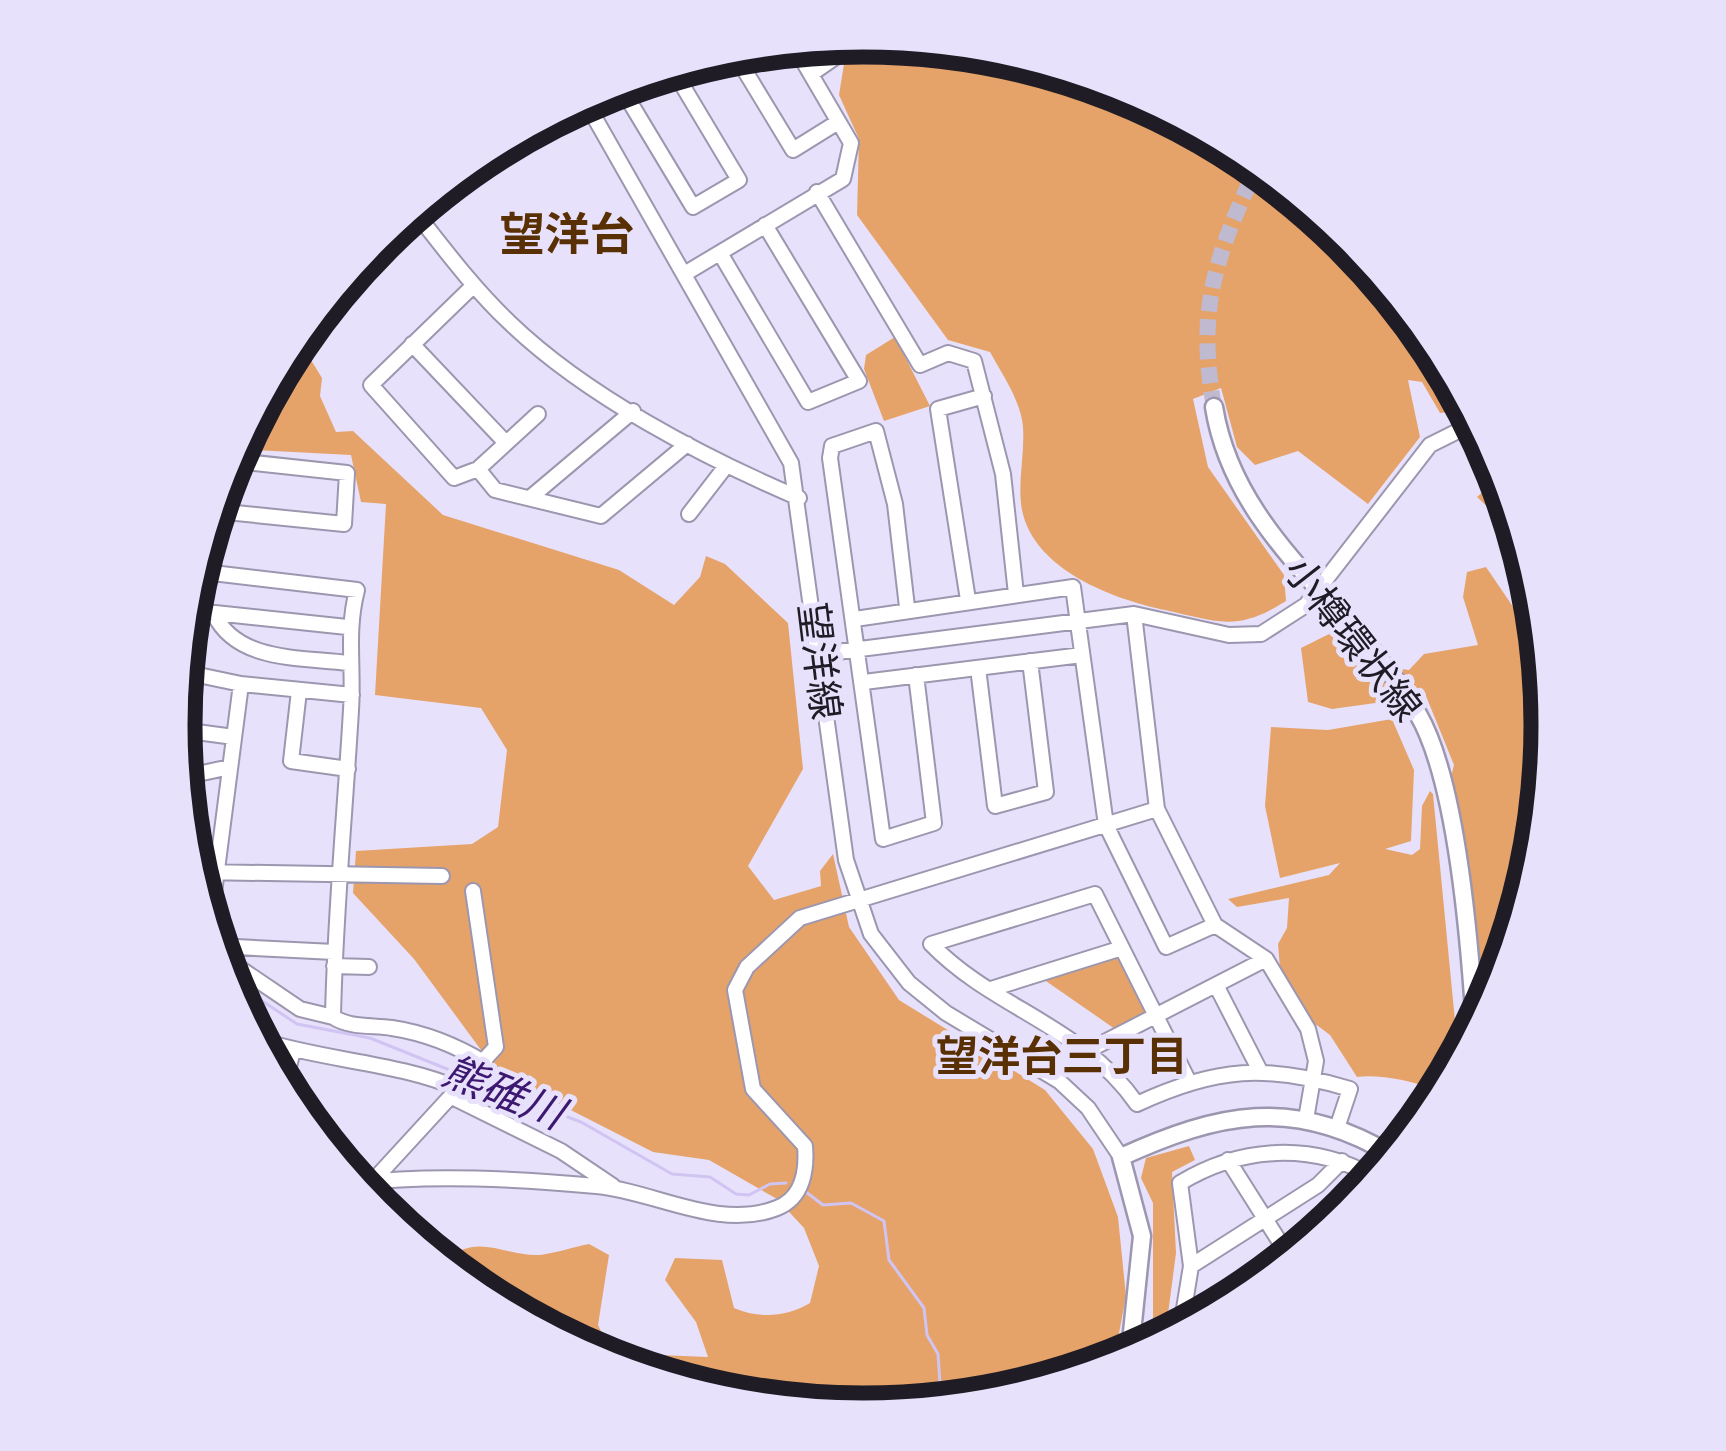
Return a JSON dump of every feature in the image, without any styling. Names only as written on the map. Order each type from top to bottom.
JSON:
[{"type":"main road","name":"小樽環状線","points":[[1214,407],[1242,496],[1403,690],[1439,762],[1449,802],[1472,1001]]},
{"type":"main road","points":[[1132,1337],[1142,1236],[1121,1157],[1209,1121],[1263,1115],[1337,1128],[1380,1149]]},
{"type":"street","points":[[811,74],[835,58]]},
{"type":"street","points":[[686,273],[843,178],[853,152],[802,60]]},
{"type":"street","points":[[744,68],[793,150],[838,122]]},
{"type":"street","points":[[628,100],[693,207],[739,180],[680,83]]},
{"type":"street","name":"望洋線","points":[[593,114],[778,430],[800,498],[855,900],[871,934],[909,983],[946,1013],[1059,1081],[1088,1108],[1121,1157]]},
{"type":"street","points":[[817,191],[920,365],[948,353],[974,361],[1003,474],[1016,594]]},
{"type":"street","points":[[423,222],[473,286],[526,337],[687,444],[800,498]]},
{"type":"street","points":[[720,253],[808,402],[859,381],[765,225]]},
{"type":"street","points":[[473,286],[371,385],[454,478],[478,469],[538,415]]},
{"type":"street","points":[[412,344],[506,443]]},
{"type":"street","points":[[968,600],[938,409],[984,396]]},
{"type":"street","points":[[531,497],[633,411]]},
{"type":"street","points":[[821,654],[1134,614],[1229,635],[1261,634],[1290,619],[1318,590],[1430,445],[1462,429]]},
{"type":"street","points":[[908,608],[895,504],[876,431],[832,446],[830,458],[883,838],[934,823],[916,675]]},
{"type":"street","points":[[478,469],[495,490],[601,516],[687,444]]},
{"type":"street","points":[[230,512],[344,524],[347,473],[248,462]]},
{"type":"street","points":[[689,514],[726,466]]},
{"type":"street","points":[[212,574],[357,590],[347,627],[352,695],[336,875],[334,1017]]},
{"type":"street","points":[[855,619],[1073,587],[1106,824],[1166,947],[1215,926]]},
{"type":"street","points":[[204,612],[347,627]]},
{"type":"street","points":[[204,613],[223,633],[250,650],[348,664]]},
{"type":"street","points":[[1134,614],[1157,809],[1215,926],[1266,958],[1308,1029],[1316,1061],[1306,1119]]},
{"type":"street","points":[[864,682],[1082,655]]},
{"type":"street","points":[[978,668],[995,806],[1046,791],[1030,661]]},
{"type":"street","points":[[197,675],[352,695]]},
{"type":"street","points":[[210,870],[241,684]]},
{"type":"street","points":[[299,691],[291,761],[348,769]]},
{"type":"street","points":[[194,732],[234,737]]},
{"type":"street","points":[[196,774],[230,767]]},
{"type":"street","points":[[375,1182],[617,1189],[728,1215],[774,1209],[792,1200],[806,1163],[805,1146],[753,1089],[735,990],[747,968],[800,918],[1157,809]]},
{"type":"street","points":[[211,872],[442,876]]},
{"type":"street","points":[[370,1176],[468,1082],[496,1046],[473,891]]},
{"type":"street","points":[[1188,1080],[1095,894],[931,944],[992,989],[1090,1049],[1137,1103],[1188,1080],[1259,1070],[1350,1089],[1337,1128]]},
{"type":"street","points":[[992,989],[1122,948]]},
{"type":"street","points":[[234,951],[334,959],[369,967]]},
{"type":"street","points":[[1090,1049],[1266,958]]},
{"type":"street","points":[[239,965],[300,1009],[344,1024],[414,1032],[468,1082],[617,1189]]},
{"type":"street","points":[[1217,987],[1259,1070]]},
{"type":"street","points":[[276,1045],[468,1082]]},
{"type":"street","points":[[289,1068],[293,1050]]},
{"type":"street","points":[[1183,1312],[1191,1266],[1180,1183],[1228,1160],[1280,1152],[1342,1161],[1362,1171]]},
{"type":"street","points":[[1228,1160],[1282,1246]]},
{"type":"street","points":[[1191,1266],[1318,1186],[1342,1161]]},
{"type":"shaded area","points":[[845,57],[907,58],[1036,80],[1159,126],[1270,195],[1336,253],[1419,354],[1453,411],[1440,413],[1422,382],[1408,380],[1420,437],[1368,504],[1298,451],[1255,465],[1237,447],[1221,388],[1193,399],[1208,467],[1284,575],[1286,601],[1240,621],[1214,621],[1144,605],[1078,578],[1042,549],[1029,531],[1021,500],[1022,417],[990,352],[948,340],[857,215],[859,139],[839,95]]},
{"type":"shaded area","points":[[895,337],[930,406],[884,421],[864,369],[866,355]]},
{"type":"shaded area","points":[[307,354],[322,378],[320,396],[336,432],[353,431],[443,515],[619,570],[674,605],[700,577],[706,556],[725,564],[788,623],[803,769],[748,866],[774,900],[821,886],[820,871],[833,854],[849,927],[899,1000],[1045,1090],[1093,1149],[1118,1217],[1126,1296],[1117,1344],[993,1381],[863,1394],[733,1381],[635,1354],[708,1357],[696,1322],[665,1280],[675,1258],[722,1260],[734,1308],[763,1315],[782,1314],[810,1303],[819,1266],[804,1228],[777,1199],[709,1160],[653,1152],[498,1073],[414,959],[353,893],[356,851],[472,844],[498,827],[507,750],[481,708],[375,695],[386,504],[361,502],[351,455],[254,450]]},
{"type":"shaded area","points":[[1487,488],[1498,517],[1477,497]]},
{"type":"shaded area","points":[[1486,567],[1523,622],[1532,726],[1519,856],[1481,982],[1451,777],[1454,765],[1426,696],[1332,709],[1308,702],[1301,648],[1331,633],[1357,663],[1409,670],[1424,654],[1478,645],[1463,597],[1467,572]]},
{"type":"shaded area","points":[[1392,719],[1414,770],[1411,841],[1385,849],[1412,855],[1420,849],[1422,806],[1430,791],[1433,794],[1456,1034],[1426,1086],[1357,1077],[1330,1035],[1310,1020],[1280,968],[1278,944],[1287,928],[1289,898],[1237,907],[1228,899],[1329,875],[1340,863],[1280,878],[1265,806],[1271,727],[1328,730]]},
{"type":"shaded area","points":[[1120,955],[1147,1013],[1115,1029],[1043,979]]},
{"type":"shaded area","points":[[1189,1146],[1195,1160],[1172,1172],[1176,1253],[1167,1320],[1153,1328],[1153,1203],[1141,1178],[1146,1158]]},
{"type":"shaded area","points":[[589,1244],[609,1255],[598,1325],[606,1343],[529,1304],[455,1255],[480,1246],[540,1255]]},
{"type":"waterway","name":"熊碓川","points":[[250,993],[297,1024],[370,1038],[462,1075]]},
{"type":"waterway","name":"熊碓川","points":[[476,1082],[581,1122],[672,1174],[710,1177],[736,1194],[749,1195],[770,1184],[786,1183]]},
{"type":"waterway","name":"熊碓川","points":[[806,1192],[823,1205],[851,1203],[884,1221],[889,1260],[924,1308],[927,1335],[938,1354],[940,1389]]},
{"type":"tunnel","points":[[1214,407],[1207,342],[1213,287],[1228,233],[1250,181]]},
{"type":"district","name":"望洋台","points":[[567,233]]},
{"type":"district","name":"望洋台三丁目","points":[[1062,1055]]}]
